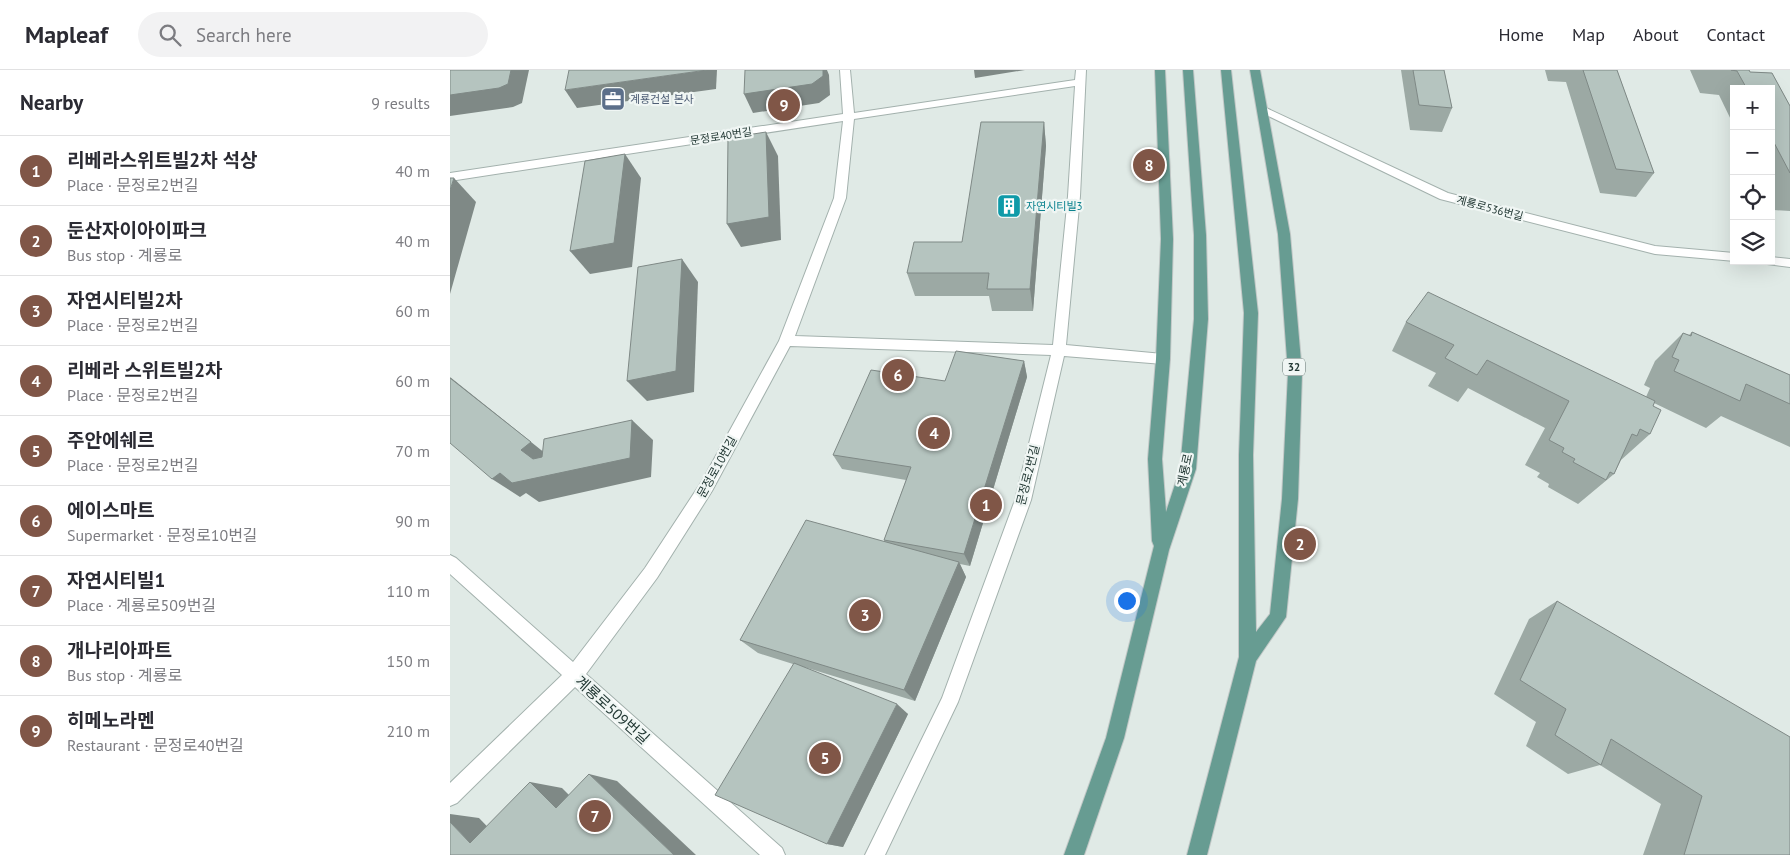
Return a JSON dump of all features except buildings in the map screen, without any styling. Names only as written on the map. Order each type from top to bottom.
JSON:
[{"type":"main road","points":[[1160,70],[1167,239],[1163,359],[1155,459],[1161,550]]},
{"type":"main road","name":"계룡로","points":[[1074,855],[1115,738],[1161,550],[1188,469],[1201,319],[1200,235],[1188,70]]},
{"type":"main road","name":"32","points":[[1197,855],[1248,657],[1246,455],[1251,313],[1226,70]]},
{"type":"main road","name":"32","points":[[1248,657],[1278,617],[1290,499],[1295,373],[1284,234],[1255,70]]},
{"type":"street","name":"문정로10번길","points":[[450,796],[574,676],[651,573],[707,486],[786,341],[840,198],[849,117],[845,70]]},
{"type":"street","name":"문정로40번길","points":[[450,177],[849,117],[1081,76]]},
{"type":"street","name":"문정로2번길","points":[[875,855],[949,702],[1023,500],[1059,350],[1074,196],[1081,76]]},
{"type":"street","name":"계룡로536번길","points":[[1262,109],[1444,196],[1655,250],[1730,258]]},
{"type":"street","points":[[1775,261],[1790,263]]},
{"type":"street","points":[[786,341],[1059,350],[1163,359]]},
{"type":"street","name":"계룡로509번길","points":[[450,563],[775,855]]},
{"type":"place","name":"계룡건설 본사","points":[[613,99]]},
{"type":"place","name":"히메노라멘","points":[[784,105]]},
{"type":"place","name":"개나리아파트","points":[[1149,165]]},
{"type":"place","name":"자연시티빌3","points":[[1009,206]]},
{"type":"place","name":"에이스마트","points":[[898,375]]},
{"type":"place","name":"리베라 스위트빌2차","points":[[934,433]]},
{"type":"place","name":"리베라스위트빌2차 석상","points":[[986,505]]},
{"type":"place","name":"둔산자이아이파크","points":[[1300,544]]},
{"type":"place","name":"자연시티빌2차","points":[[865,615]]},
{"type":"place","name":"주안에쉐르","points":[[825,758]]},
{"type":"place","name":"자연시티빌1","points":[[595,816]]}]
